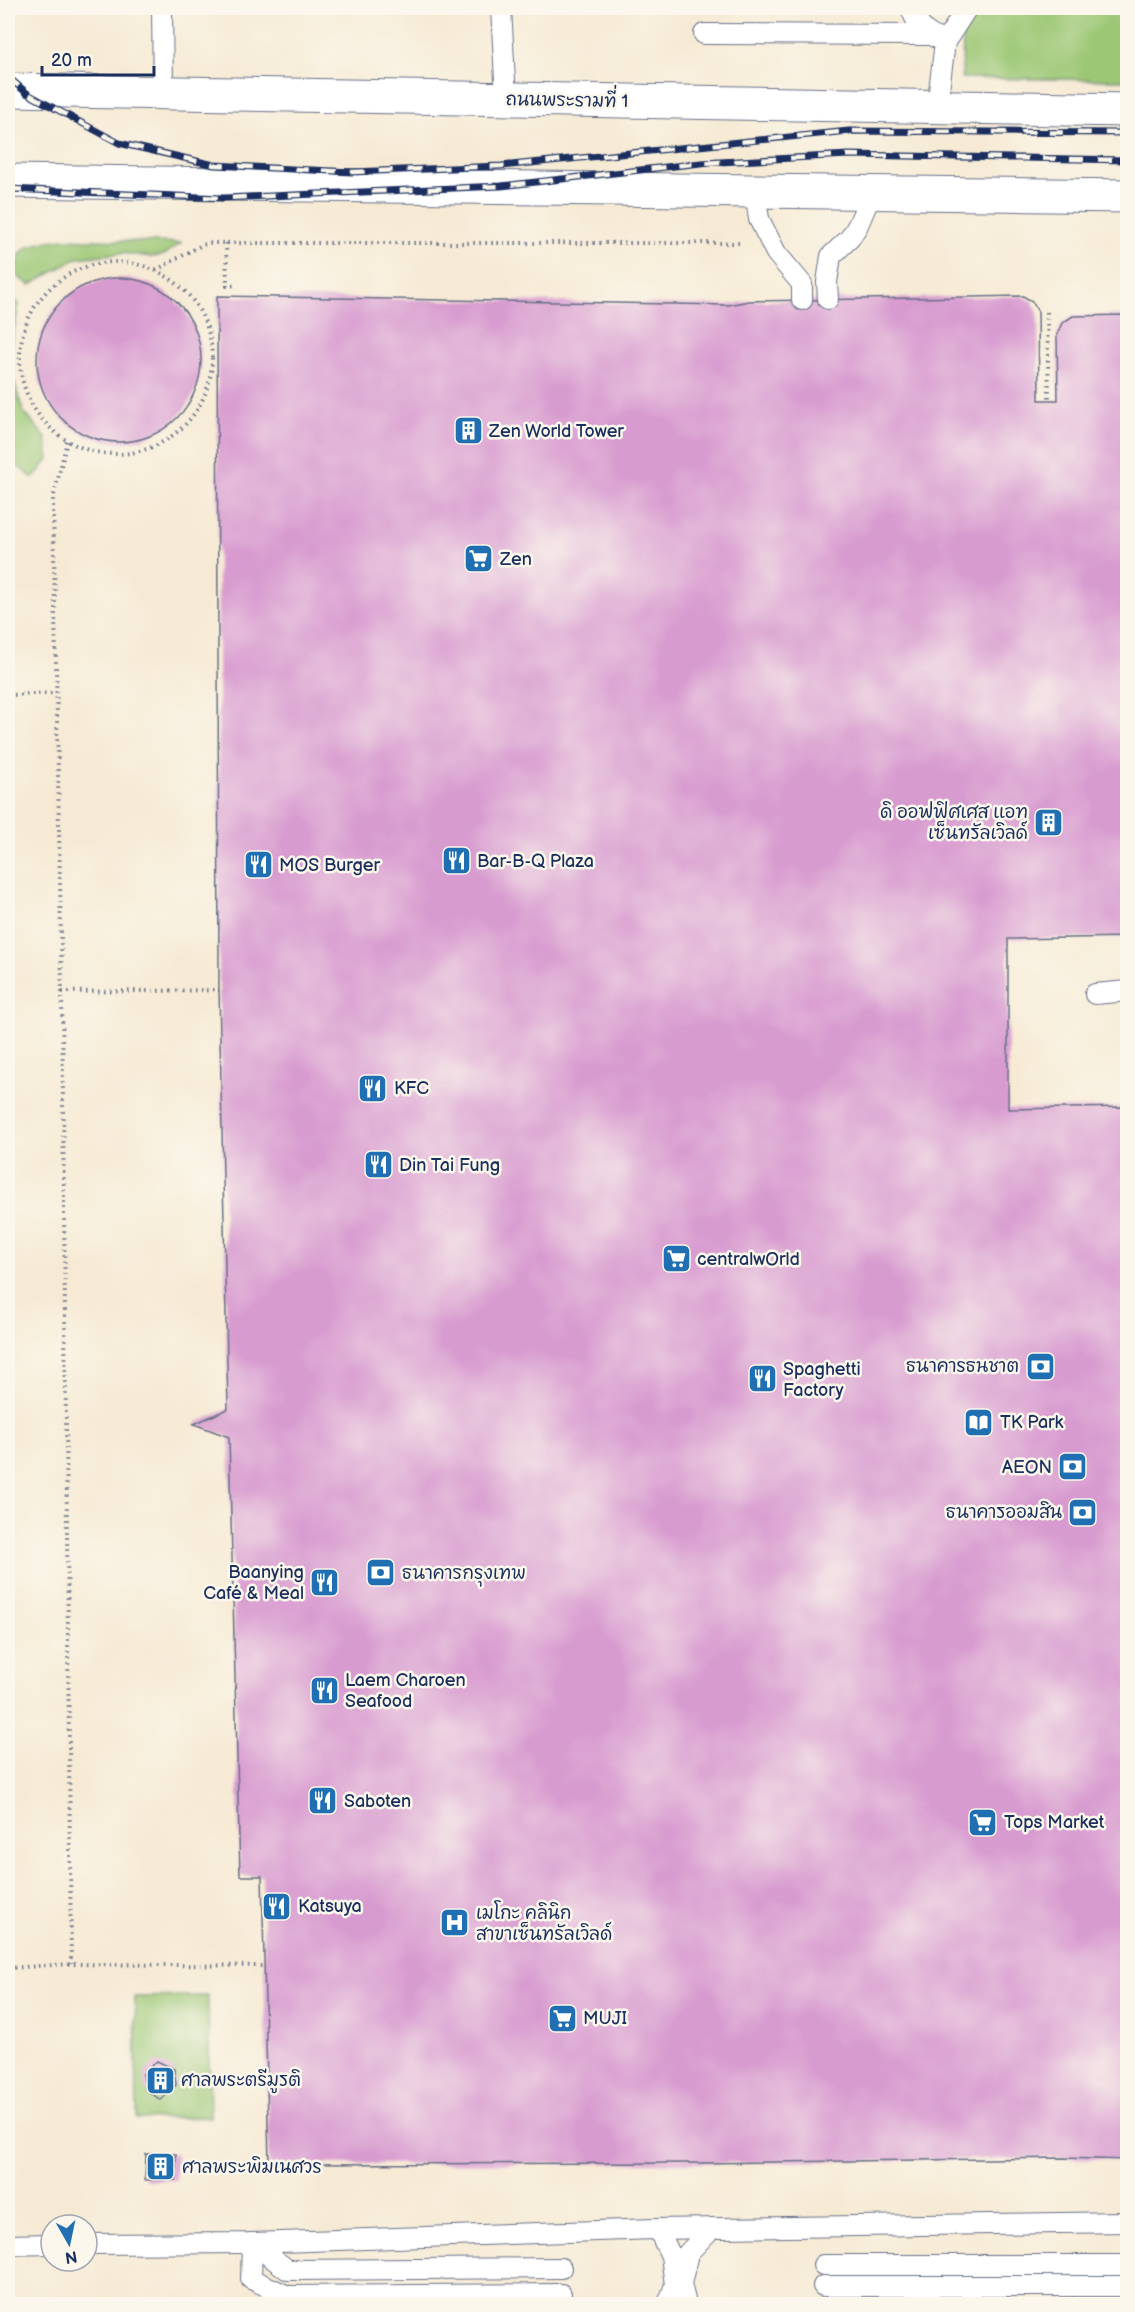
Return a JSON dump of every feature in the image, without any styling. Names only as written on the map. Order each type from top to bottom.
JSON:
[{"type":"main road","name":"ถนนพระรามที่ 1","points":[[8,90],[1128,110]]},
{"type":"main road","points":[[8,181],[1128,196]]},
{"type":"lane","points":[[162,8],[163,92]]},
{"type":"lane","points":[[501,8],[506,99]]},
{"type":"lane","points":[[911,8],[914,17],[937,39]]},
{"type":"lane","points":[[937,107],[937,39],[967,8]]},
{"type":"lane","points":[[704,34],[937,39]]},
{"type":"lane","points":[[755,190],[759,219],[776,253],[802,284],[802,300]]},
{"type":"lane","points":[[828,299],[827,282],[831,256],[850,238],[872,192]]},
{"type":"lane","points":[[1095,994],[1128,991]]},
{"type":"lane","points":[[99,2244],[252,2243],[658,2229],[1128,2222]]},
{"type":"lane","points":[[686,2304],[681,2284],[688,2253],[712,2228]]},
{"type":"lane","points":[[658,2229],[671,2256],[675,2285],[668,2304]]},
{"type":"lane","points":[[252,2243],[288,2270],[561,2268]]},
{"type":"lane","points":[[252,2243],[251,2279],[280,2300],[561,2294]]},
{"type":"lane","points":[[8,2245],[39,2244]]},
{"type":"lane","points":[[823,2265],[1128,2265]]},
{"type":"lane","points":[[823,2286],[1128,2286]]},
{"type":"path","points":[[225,243],[227,286],[237,285]]},
{"type":"path","points":[[156,270],[202,245],[225,243],[771,243]]},
{"type":"path","points":[[125,261],[156,270],[184,289],[204,316],[213,348],[210,380],[198,409],[178,433],[151,449],[120,455],[89,452],[60,439],[38,417],[23,389],[18,358],[23,328],[38,300],[62,277],[93,264],[125,261]]},
{"type":"path","points":[[1047,312],[1049,400]]},
{"type":"path","points":[[67,441],[53,499],[62,992],[71,1964]]},
{"type":"path","points":[[8,695],[56,693]]},
{"type":"path","points":[[62,992],[219,990]]},
{"type":"path","points":[[8,1968],[71,1964],[264,1966]]},
{"type":"green space","points":[[968,8],[1127,8],[1127,80],[962,78],[963,28]]},
{"type":"green space","points":[[64,239],[181,243],[164,255],[151,257],[122,253],[77,258],[30,285],[17,276],[17,265],[23,251],[37,244]]},
{"type":"green space","points":[[8,292],[19,304],[11,345],[12,375],[23,411],[46,438],[49,459],[33,478],[8,459]]},
{"type":"green space","points":[[208,1996],[210,2117],[137,2119],[135,1997]]},
{"type":"building","points":[[119,278],[135,279],[151,284],[177,302],[195,328],[200,344],[200,376],[195,392],[177,418],[151,436],[135,441],[119,442],[103,441],[87,436],[61,418],[43,392],[38,376],[37,360],[38,344],[43,328],[61,302],[87,284],[103,279]]},
{"type":"building","name":"centralwOrld","points":[[217,296],[728,305],[749,301],[1023,296],[1032,301],[1038,312],[1039,400],[1058,400],[1057,335],[1062,323],[1073,316],[1128,315],[1128,937],[1008,939],[1008,1109],[1128,1107],[1128,2160],[1063,2158],[703,2163],[269,2164],[262,1876],[240,1876],[229,1437],[194,1424],[228,1409],[219,990]]},
{"type":"building","name":"ศาลพระตรีมูรติ","points":[[157,2061],[174,2069],[176,2085],[161,2100],[146,2090],[143,2074]]},
{"type":"building","name":"ศาลพระพิฆเนศวร","points":[[146,2154],[176,2154],[176,2180],[145,2180]]},
{"type":"railway","points":[[8,77],[28,94],[119,143],[214,165],[352,172],[501,166],[849,131],[1128,133]]},
{"type":"railway","points":[[8,189],[224,198],[501,186],[701,163],[849,155],[1128,160]]},
{"type":"place","name":"Zen World Tower","points":[[468,431]]},
{"type":"place","name":"Zen","points":[[479,559]]},
{"type":"place","name":"ดิ ออฟฟิศเศส แอท เซ็นทรัลเวิลด์","points":[[1049,822]]},
{"type":"place","name":"Bar-B-Q Plaza","points":[[456,861]]},
{"type":"place","name":"MOS Burger","points":[[258,865]]},
{"type":"place","name":"KFC","points":[[373,1088]]},
{"type":"place","name":"Din Tai Fung","points":[[378,1165]]},
{"type":"place","name":"centralwOrld","points":[[676,1259]]},
{"type":"place","name":"ธนาคารธนชาต","points":[[1040,1366]]},
{"type":"place","name":"Spaghetti Factory","points":[[762,1379]]},
{"type":"place","name":"TK Park","points":[[979,1422]]},
{"type":"place","name":"AEON","points":[[1073,1467]]},
{"type":"place","name":"ธนาคารออมสิน","points":[[1083,1512]]},
{"type":"place","name":"ธนาคารกรุงเทพ","points":[[381,1573]]},
{"type":"place","name":"Baanying Café & Meal","points":[[325,1582]]},
{"type":"place","name":"Laem Charoen Seafood","points":[[324,1690]]},
{"type":"place","name":"Saboten","points":[[323,1801]]},
{"type":"place","name":"Tops Market","points":[[983,1822]]},
{"type":"place","name":"Katsuya","points":[[277,1906]]},
{"type":"place","name":"เมโกะ คลินิก สาขาเซ็นทรัลเวิลด์","points":[[455,1923]]},
{"type":"place","name":"MUJI","points":[[562,2018]]},
{"type":"place","name":"ศาลพระตรีมูรติ","points":[[160,2080]]},
{"type":"place","name":"ศาลพระพิฆเนศวร","points":[[161,2167]]}]
